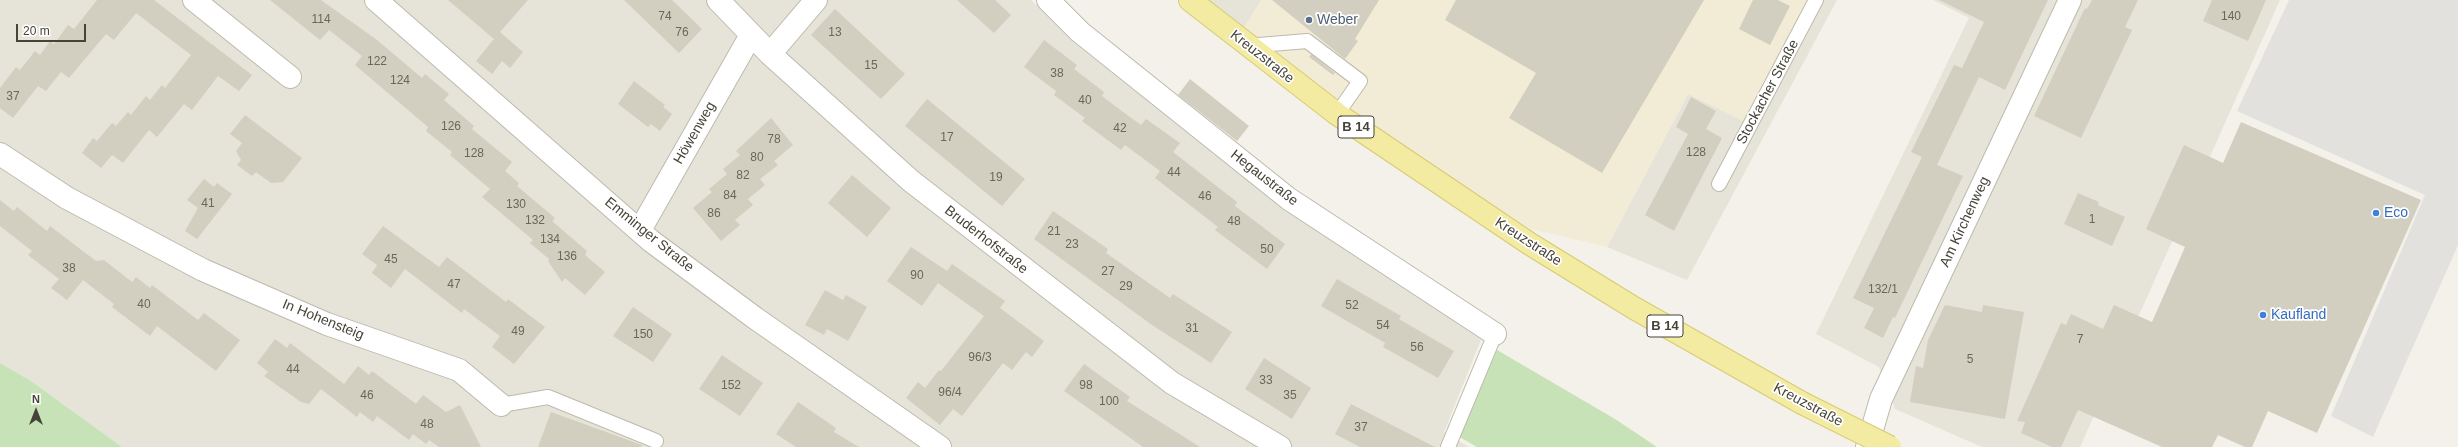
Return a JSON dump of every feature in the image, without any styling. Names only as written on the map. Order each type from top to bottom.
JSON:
[{"type":"main road","name":"Kreuzstraße","points":[[1190,0],[1246,46],[1337,114],[1530,244],[1634,308],[1802,403],[1890,447]]},
{"type":"street","points":[[194,0],[290,77]]},
{"type":"street","name":"Emminger Straße","points":[[376,0],[640,230],[755,318],[940,447]]},
{"type":"street","name":"Bruderhofstraße","points":[[718,0],[770,54],[911,181],[1159,374],[1280,447]]},
{"type":"street","points":[[770,54],[816,0]]},
{"type":"street","name":"Hegaustraße","points":[[1048,0],[1080,32],[1289,198],[1495,334]]},
{"type":"street","name":"Am Kirchenweg","points":[[1867,447],[1882,399],[2070,0]]},
{"type":"street","name":"Höwenweg","points":[[640,230],[751,35]]},
{"type":"street","name":"In Hohensteig","points":[[0,154],[68,198],[203,270],[327,324],[459,370],[501,405]]},
{"type":"lane","name":"Stockacher Straße","points":[[1719,184],[1816,0]]},
{"type":"lane","points":[[1246,46],[1307,41],[1360,80],[1337,114]]},
{"type":"lane","points":[[1448,447],[1495,334]]},
{"type":"lane","name":"In Hohensteig","points":[[501,405],[548,397],[656,441]]},
{"type":"shaded area","points":[[0,0],[1031,0],[1073,42],[1280,206],[1482,337],[1444,432],[1469,447],[122,447],[31,381],[0,363]]},
{"type":"shaded area","points":[[1208,0],[1263,0],[1243,29]]},
{"type":"shaded area","points":[[1261,0],[1812,0],[1749,124],[1688,94],[1607,247],[1531,229],[1382,134],[1243,29]]},
{"type":"shaded area","points":[[1812,0],[1837,0],[1687,280],[1607,247],[1688,94]]},
{"type":"shaded area","points":[[1933,0],[2280,0],[2080,447],[1982,447],[1895,409],[1879,367],[1816,334],[1969,18]]},
{"type":"shaded area","name":"Kaufland","points":[[2289,0],[2458,0],[2458,245],[2373,437],[2331,416],[2425,195],[2237,111]]},
{"type":"green space","points":[[1497,350],[1615,419],[1657,447],[1477,447],[1458,436]]},
{"type":"green space","points":[[0,363],[31,381],[122,447],[0,447]]},
{"type":"building","points":[[97,0],[154,0],[252,75],[239,91],[218,76],[192,110],[184,104],[157,137],[149,130],[123,163],[112,155],[101,168],[82,153],[93,138],[97,141],[112,123],[116,126],[128,112],[131,115],[146,96],[150,100],[162,85],[165,88],[191,55],[136,13],[114,40],[106,34],[69,78],[61,72],[46,91],[38,86],[13,118],[0,108],[0,88],[16,67],[20,70],[35,51],[40,55],[50,41],[54,44],[68,25],[74,29]]},
{"type":"building","points":[[270,0],[321,0],[377,40],[422,78],[425,74],[449,94],[444,100],[474,126],[472,129],[512,162],[505,171],[519,183],[517,186],[555,218],[552,221],[587,251],[585,255],[605,272],[585,295],[565,278],[562,282],[548,261],[549,259],[530,243],[533,240],[482,197],[490,189],[450,155],[452,152],[426,131],[428,127],[355,65],[362,56],[329,30],[320,40]]},
{"type":"building","points":[[448,0],[528,0],[500,32],[523,52],[510,68],[502,61],[492,74],[476,61],[494,39]]},
{"type":"building","points":[[624,0],[672,0],[702,29],[679,53]]},
{"type":"building","points":[[957,0],[995,0],[1011,15],[994,33]]},
{"type":"building","points":[[1272,0],[1379,0],[1355,39],[1358,41],[1345,59]]},
{"type":"building","points":[[1456,0],[1704,0],[1602,173],[1509,118],[1536,73],[1445,20]]},
{"type":"building","points":[[1753,0],[1778,0],[1790,6],[1770,45],[1739,29]]},
{"type":"building","points":[[1939,0],[2048,0],[2005,90],[1979,77],[1937,165],[1963,176],[1895,318],[1893,317],[1883,338],[1864,328],[1874,308],[1853,298],[1922,157],[1911,152],[1954,65],[1962,68],[1984,22]]},
{"type":"building","points":[[2092,0],[2138,0],[2125,27],[2132,30],[2081,138],[2034,116],[2085,8],[2087,9]]},
{"type":"building","points":[[2212,0],[2266,0],[2248,41],[2203,21]]},
{"type":"building","points":[[835,9],[905,74],[881,99],[811,35]]},
{"type":"building","points":[[1044,40],[1077,65],[1074,69],[1104,92],[1102,96],[1119,109],[1141,125],[1146,119],[1180,143],[1173,152],[1237,202],[1235,206],[1285,244],[1267,269],[1215,230],[1218,227],[1155,178],[1160,171],[1125,145],[1121,150],[1082,121],[1085,118],[1054,95],[1056,91],[1024,67]]},
{"type":"building","points":[[1311,54],[1335,73],[1333,75],[1309,57]]},
{"type":"building","points":[[1190,79],[1249,126],[1237,141],[1178,95]]},
{"type":"building","points":[[634,81],[665,105],[663,107],[672,114],[660,131],[651,124],[648,127],[618,104]]},
{"type":"building","points":[[1691,97],[1716,111],[1706,129],[1722,138],[1674,231],[1645,215],[1688,134],[1676,127]]},
{"type":"building","points":[[927,99],[1025,179],[1002,206],[905,126]]},
{"type":"building","points":[[245,115],[302,158],[283,182],[271,183],[256,172],[252,176],[237,165],[241,160],[236,151],[242,143],[230,134]]},
{"type":"building","points":[[771,118],[793,145],[774,161],[778,165],[760,179],[765,185],[748,199],[753,205],[735,220],[740,225],[721,241],[693,208],[712,192],[709,189],[727,174],[723,169],[740,155],[736,151]]},
{"type":"building","name":"Kaufland","points":[[2241,122],[2421,200],[2317,433],[2268,411],[2252,447],[2245,447],[2218,435],[2212,447],[2162,447],[2078,410],[2061,447],[2052,447],[2021,433],[2025,422],[2017,421],[2061,323],[2066,325],[2071,314],[2103,329],[2114,305],[2152,322],[2185,247],[2146,229],[2184,145],[2223,163]]},
{"type":"building","points":[[852,175],[891,208],[867,237],[828,203]]},
{"type":"building","points":[[204,179],[214,187],[217,183],[232,194],[197,239],[185,231],[198,208],[187,200]]},
{"type":"building","points":[[2078,193],[2099,202],[2098,205],[2125,217],[2112,246],[2064,224]]},
{"type":"building","points":[[0,200],[14,211],[17,207],[47,231],[50,226],[96,261],[104,260],[132,282],[136,277],[150,288],[152,285],[198,320],[204,313],[240,340],[216,371],[157,326],[150,336],[112,307],[114,304],[83,280],[67,300],[51,288],[59,279],[28,255],[32,251],[0,226]]},
{"type":"building","points":[[1053,211],[1108,249],[1106,253],[1170,298],[1173,294],[1232,332],[1211,363],[1152,325],[1034,239]]},
{"type":"building","points":[[383,226],[439,267],[447,257],[506,302],[508,299],[545,327],[514,364],[492,347],[500,336],[464,309],[462,313],[405,269],[391,288],[372,273],[377,265],[362,254]]},
{"type":"building","points":[[911,247],[947,271],[952,264],[1005,301],[1000,308],[1044,341],[1032,357],[1026,352],[1012,370],[1003,363],[962,416],[953,409],[940,425],[906,398],[918,382],[925,388],[939,370],[941,371],[984,316],[938,283],[922,306],[887,281]]},
{"type":"building","points":[[1337,279],[1401,316],[1399,319],[1454,351],[1438,378],[1383,347],[1385,343],[1321,306]]},
{"type":"building","points":[[825,290],[843,300],[846,295],[867,307],[848,341],[827,329],[824,335],[805,325]]},
{"type":"building","points":[[1945,305],[1982,312],[1983,305],[2024,312],[2005,419],[1910,402],[1916,366],[1923,368],[1928,340]]},
{"type":"building","points":[[633,307],[672,334],[653,362],[613,336]]},
{"type":"building","points":[[275,339],[287,348],[290,343],[344,384],[358,366],[369,375],[372,371],[416,404],[423,395],[446,412],[460,405],[481,447],[439,447],[429,440],[426,444],[413,434],[409,440],[377,416],[373,422],[360,412],[357,417],[321,389],[309,404],[301,402],[264,376],[268,372],[257,363]]},
{"type":"building","points":[[722,355],[763,383],[740,416],[699,389]]},
{"type":"building","points":[[1264,358],[1311,388],[1292,419],[1245,389]]},
{"type":"building","points":[[1084,364],[1130,397],[1127,401],[1200,447],[1143,447],[1064,391]]},
{"type":"building","points":[[798,402],[836,428],[834,432],[859,447],[796,447],[776,434]]},
{"type":"building","points":[[1351,404],[1435,447],[1360,447],[1335,434]]},
{"type":"building","points":[[551,412],[642,445],[641,447],[538,447]]},
{"type":"place","name":"Weber","points":[[1309,20]]},
{"type":"place","name":"Eco","points":[[2376,213]]},
{"type":"place","name":"Kaufland","points":[[2263,315]]}]
